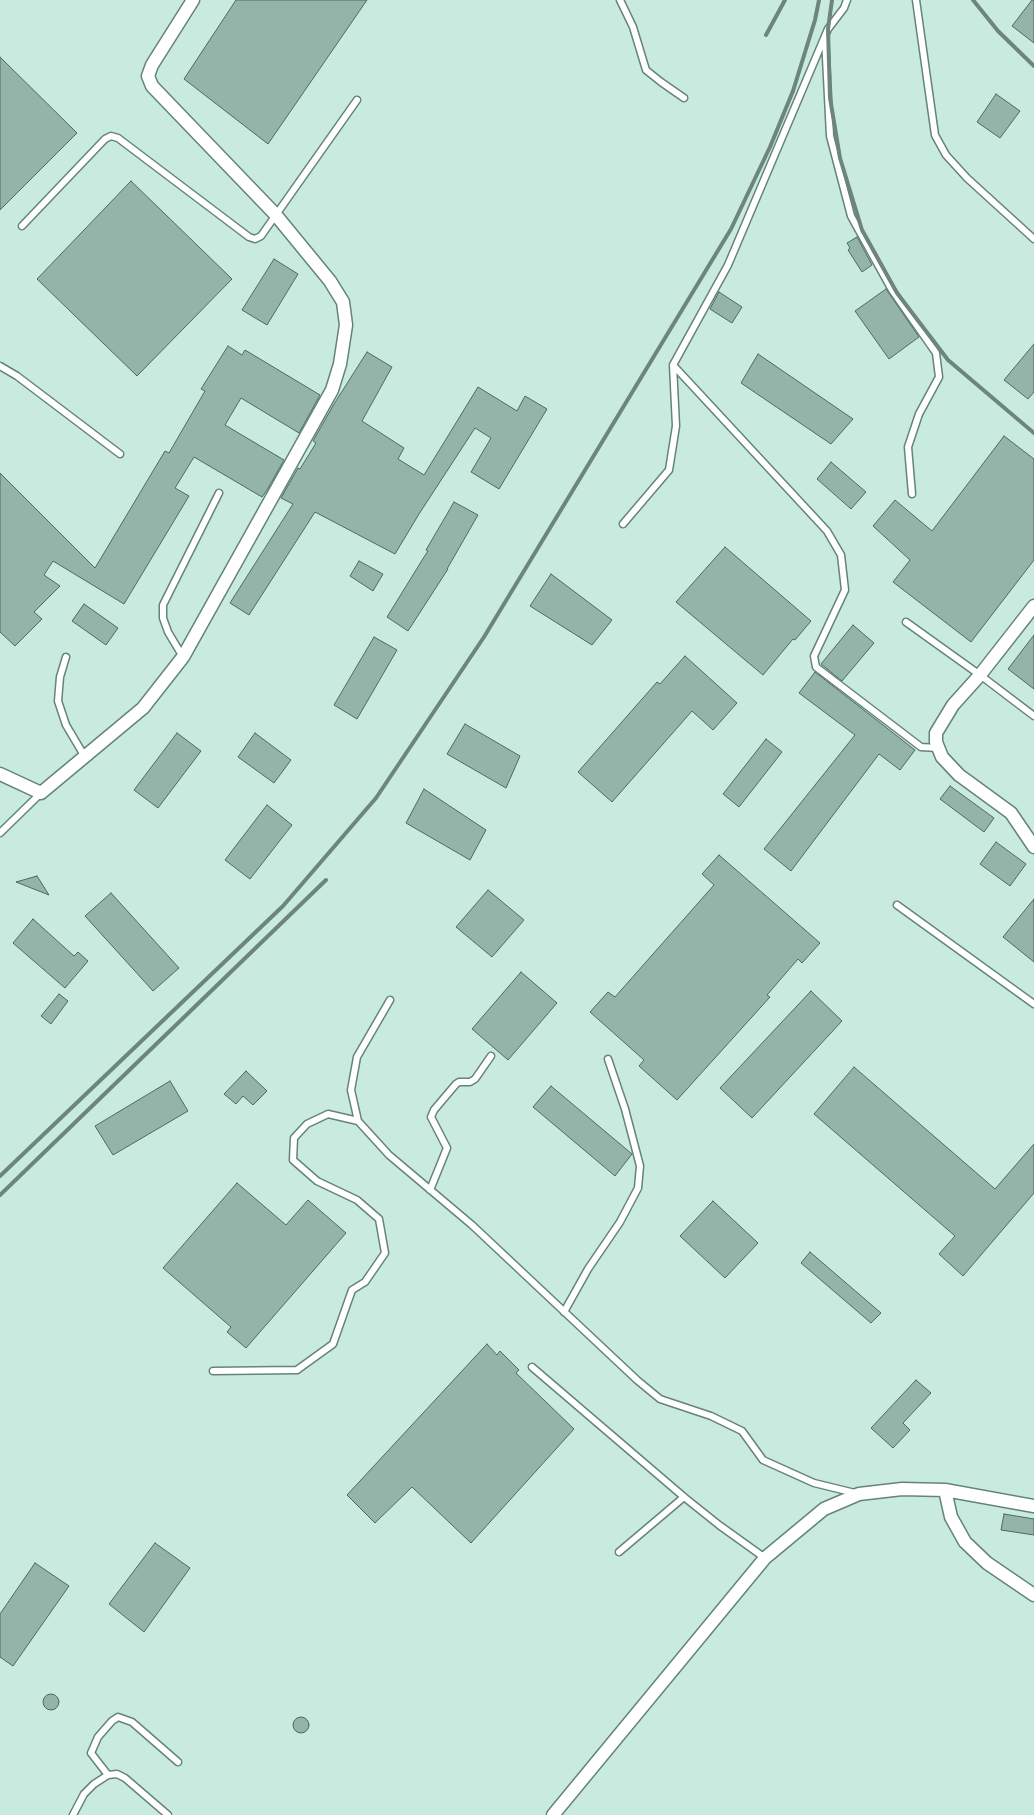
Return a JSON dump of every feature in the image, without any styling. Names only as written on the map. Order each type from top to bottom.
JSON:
[{"type":"street","points":[[0,774],[41,793],[143,708],[183,657],[332,390],[340,364],[346,326],[343,302],[330,281],[275,214],[152,86],[148,76],[152,65],[193,0]]},
{"type":"street","points":[[1034,607],[980,675],[953,705],[940,724],[936,734],[936,742],[942,757],[960,775],[1011,813],[1034,846]]},
{"type":"street","points":[[552,1815],[765,1558],[824,1509],[858,1494],[902,1489],[945,1490],[1034,1506]]},
{"type":"street","points":[[945,1490],[951,1517],[964,1542],[987,1563],[1034,1595]]},
{"type":"lane","points":[[620,0],[633,27],[646,70],[684,98]]},
{"type":"lane","points":[[623,524],[669,470],[676,426],[673,365],[728,265],[828,29],[844,8],[847,0]]},
{"type":"lane","points":[[916,0],[935,135],[946,155],[967,178],[1034,239]]},
{"type":"lane","points":[[825,37],[830,136],[851,216],[892,290],[936,353],[939,377],[919,414],[908,447],[912,494]]},
{"type":"lane","points":[[22,226],[105,139],[112,136],[118,138],[255,240],[261,236],[357,100]]},
{"type":"lane","points":[[673,365],[827,531],[841,555],[845,590],[814,656],[816,667],[921,747],[938,748]]},
{"type":"lane","points":[[0,366],[17,376],[120,454]]},
{"type":"lane","points":[[183,657],[168,632],[163,618],[162,605],[219,493]]},
{"type":"lane","points":[[906,622],[1034,716]]},
{"type":"lane","points":[[66,657],[60,678],[58,701],[66,724],[85,757]]},
{"type":"lane","points":[[0,833],[41,793]]},
{"type":"lane","points":[[897,905],[1034,1004]]},
{"type":"lane","points":[[390,1000],[357,1057],[351,1090],[358,1121],[389,1155],[472,1225],[637,1380],[660,1399],[711,1416],[742,1431],[763,1460],[814,1483],[858,1494]]},
{"type":"lane","points":[[430,1190],[447,1148],[431,1117],[434,1110],[456,1084],[459,1082],[470,1082],[474,1079],[491,1056]]},
{"type":"lane","points":[[564,1312],[588,1269],[620,1222],[638,1188],[640,1166],[626,1109],[608,1059]]},
{"type":"lane","points":[[213,1370],[297,1370],[333,1344],[352,1290],[365,1282],[385,1253],[379,1219],[357,1200],[317,1180],[293,1160],[294,1138],[307,1124],[328,1114],[358,1121]]},
{"type":"lane","points":[[532,1367],[684,1497],[765,1558]]},
{"type":"lane","points":[[619,1552],[684,1497]]},
{"type":"lane","points":[[108,1775],[91,1753],[98,1737],[118,1717],[132,1722],[178,1762]]},
{"type":"lane","points":[[73,1815],[84,1794],[94,1784],[108,1775],[117,1774],[125,1778],[168,1815]]},
{"type":"building","points":[[236,0],[367,0],[268,144],[184,79]]},
{"type":"building","points":[[1032,0],[1034,0],[1034,43],[1012,26]]},
{"type":"building","points":[[0,57],[77,133],[0,210]]},
{"type":"building","points":[[996,94],[1020,111],[1000,138],[977,122]]},
{"type":"building","points":[[131,181],[232,279],[137,376],[37,279]]},
{"type":"building","points":[[857,237],[872,265],[862,272],[848,250],[850,248],[847,243]]},
{"type":"building","points":[[274,259],[298,274],[267,325],[242,310]]},
{"type":"building","points":[[886,289],[919,337],[889,359],[855,311]]},
{"type":"building","points":[[719,292],[742,307],[732,323],[710,309]]},
{"type":"building","points":[[1034,344],[1034,392],[1028,399],[1004,380]]},
{"type":"building","points":[[228,346],[242,355],[245,350],[320,395],[299,433],[241,398],[225,425],[284,460],[267,490],[262,497],[194,457],[175,488],[189,496],[124,604],[53,561],[44,575],[60,586],[34,612],[42,619],[15,646],[0,632],[0,473],[95,568],[165,451],[169,453],[205,391],[201,389]]},
{"type":"building","points":[[367,352],[392,367],[362,421],[404,448],[398,459],[424,475],[478,387],[517,411],[525,396],[547,409],[499,489],[471,472],[491,438],[475,428],[395,554],[315,512],[249,615],[230,603],[293,504],[281,498],[298,468],[300,469],[316,443],[313,441]]},
{"type":"building","points":[[758,354],[853,419],[831,444],[741,383]]},
{"type":"building","points":[[1004,436],[1034,459],[1034,560],[971,642],[893,582],[910,560],[873,526],[895,500],[932,531]]},
{"type":"building","points":[[831,462],[866,492],[851,509],[817,479]]},
{"type":"building","points":[[454,502],[478,515],[448,569],[408,631],[387,617],[428,551],[426,550]]},
{"type":"building","points":[[725,547],[811,621],[763,675],[676,602]]},
{"type":"building","points":[[359,561],[383,574],[373,591],[350,576]]},
{"type":"building","points":[[551,574],[612,620],[592,645],[530,606]]},
{"type":"building","points":[[84,604],[118,628],[106,645],[72,621]]},
{"type":"building","points":[[853,625],[874,643],[842,681],[821,664]]},
{"type":"building","points":[[1034,635],[1034,689],[1008,669]]},
{"type":"building","points":[[374,637],[397,650],[357,719],[334,705]]},
{"type":"building","points":[[685,656],[737,703],[713,730],[692,711],[612,802],[578,772],[657,682],[660,684]]},
{"type":"building","points":[[815,672],[915,750],[900,770],[879,754],[791,871],[764,849],[855,735],[799,693]]},
{"type":"building","points":[[465,724],[520,756],[506,788],[447,754]]},
{"type":"building","points":[[177,733],[201,751],[158,808],[134,790]]},
{"type":"building","points":[[255,733],[291,760],[274,783],[238,757]]},
{"type":"building","points":[[766,739],[782,752],[739,807],[723,794]]},
{"type":"building","points":[[950,786],[994,818],[984,832],[940,799]]},
{"type":"building","points":[[424,789],[486,830],[470,860],[406,823]]},
{"type":"building","points":[[267,805],[292,825],[250,879],[225,860]]},
{"type":"building","points":[[996,842],[1026,864],[1010,886],[980,864]]},
{"type":"building","points":[[719,855],[820,943],[802,963],[798,959],[767,995],[770,997],[677,1100],[639,1066],[644,1060],[590,1012],[608,992],[615,997],[714,885],[702,874]]},
{"type":"building","points":[[37,876],[49,895],[16,882]]},
{"type":"building","points":[[488,890],[524,920],[492,957],[456,927]]},
{"type":"building","points":[[111,893],[179,968],[153,991],[85,916]]},
{"type":"building","points":[[1034,899],[1034,962],[1003,937]]},
{"type":"building","points":[[33,919],[74,956],[78,952],[88,961],[65,988],[13,943]]},
{"type":"building","points":[[521,972],[557,1003],[508,1060],[472,1029]]},
{"type":"building","points":[[811,991],[842,1021],[752,1118],[720,1088]]},
{"type":"building","points":[[59,994],[68,1001],[51,1024],[41,1016]]},
{"type":"building","points":[[854,1067],[995,1189],[1034,1144],[1034,1193],[963,1276],[939,1254],[955,1236],[814,1114]]},
{"type":"building","points":[[246,1071],[267,1091],[253,1105],[243,1096],[236,1104],[224,1094]]},
{"type":"building","points":[[170,1081],[188,1111],[113,1155],[95,1126]]},
{"type":"building","points":[[551,1086],[632,1154],[615,1176],[533,1107]]},
{"type":"building","points":[[237,1183],[286,1225],[308,1200],[346,1233],[246,1348],[227,1332],[231,1327],[163,1268]]},
{"type":"building","points":[[713,1201],[758,1243],[725,1278],[680,1236]]},
{"type":"building","points":[[810,1252],[881,1313],[871,1323],[801,1263]]},
{"type":"building","points":[[487,1344],[497,1355],[500,1351],[519,1370],[516,1373],[574,1429],[471,1543],[412,1487],[375,1523],[347,1495]]},
{"type":"building","points":[[916,1380],[931,1393],[903,1423],[910,1430],[893,1448],[871,1428]]},
{"type":"building","points":[[1004,1514],[1034,1519],[1034,1535],[1001,1530]]},
{"type":"building","points":[[155,1543],[190,1568],[144,1632],[109,1604]]},
{"type":"building","points":[[35,1563],[69,1586],[13,1666],[0,1657],[0,1614]]},
{"type":"building","points":[[48,1694],[54,1694],[59,1699],[57,1708],[48,1710],[43,1705],[43,1699]]},
{"type":"building","points":[[298,1717],[304,1717],[309,1722],[307,1731],[298,1733],[293,1728],[293,1722]]},
{"type":"railway","points":[[766,35],[785,0]]},
{"type":"railway","points":[[0,1176],[283,906],[376,798],[484,637],[731,229],[770,147],[793,91],[815,20],[819,0]]},
{"type":"railway","points":[[832,0],[828,29],[830,98],[840,158],[862,230],[897,293],[948,360],[1034,433]]},
{"type":"railway","points":[[973,0],[998,31],[1034,66]]},
{"type":"railway","points":[[0,1195],[326,880]]}]
